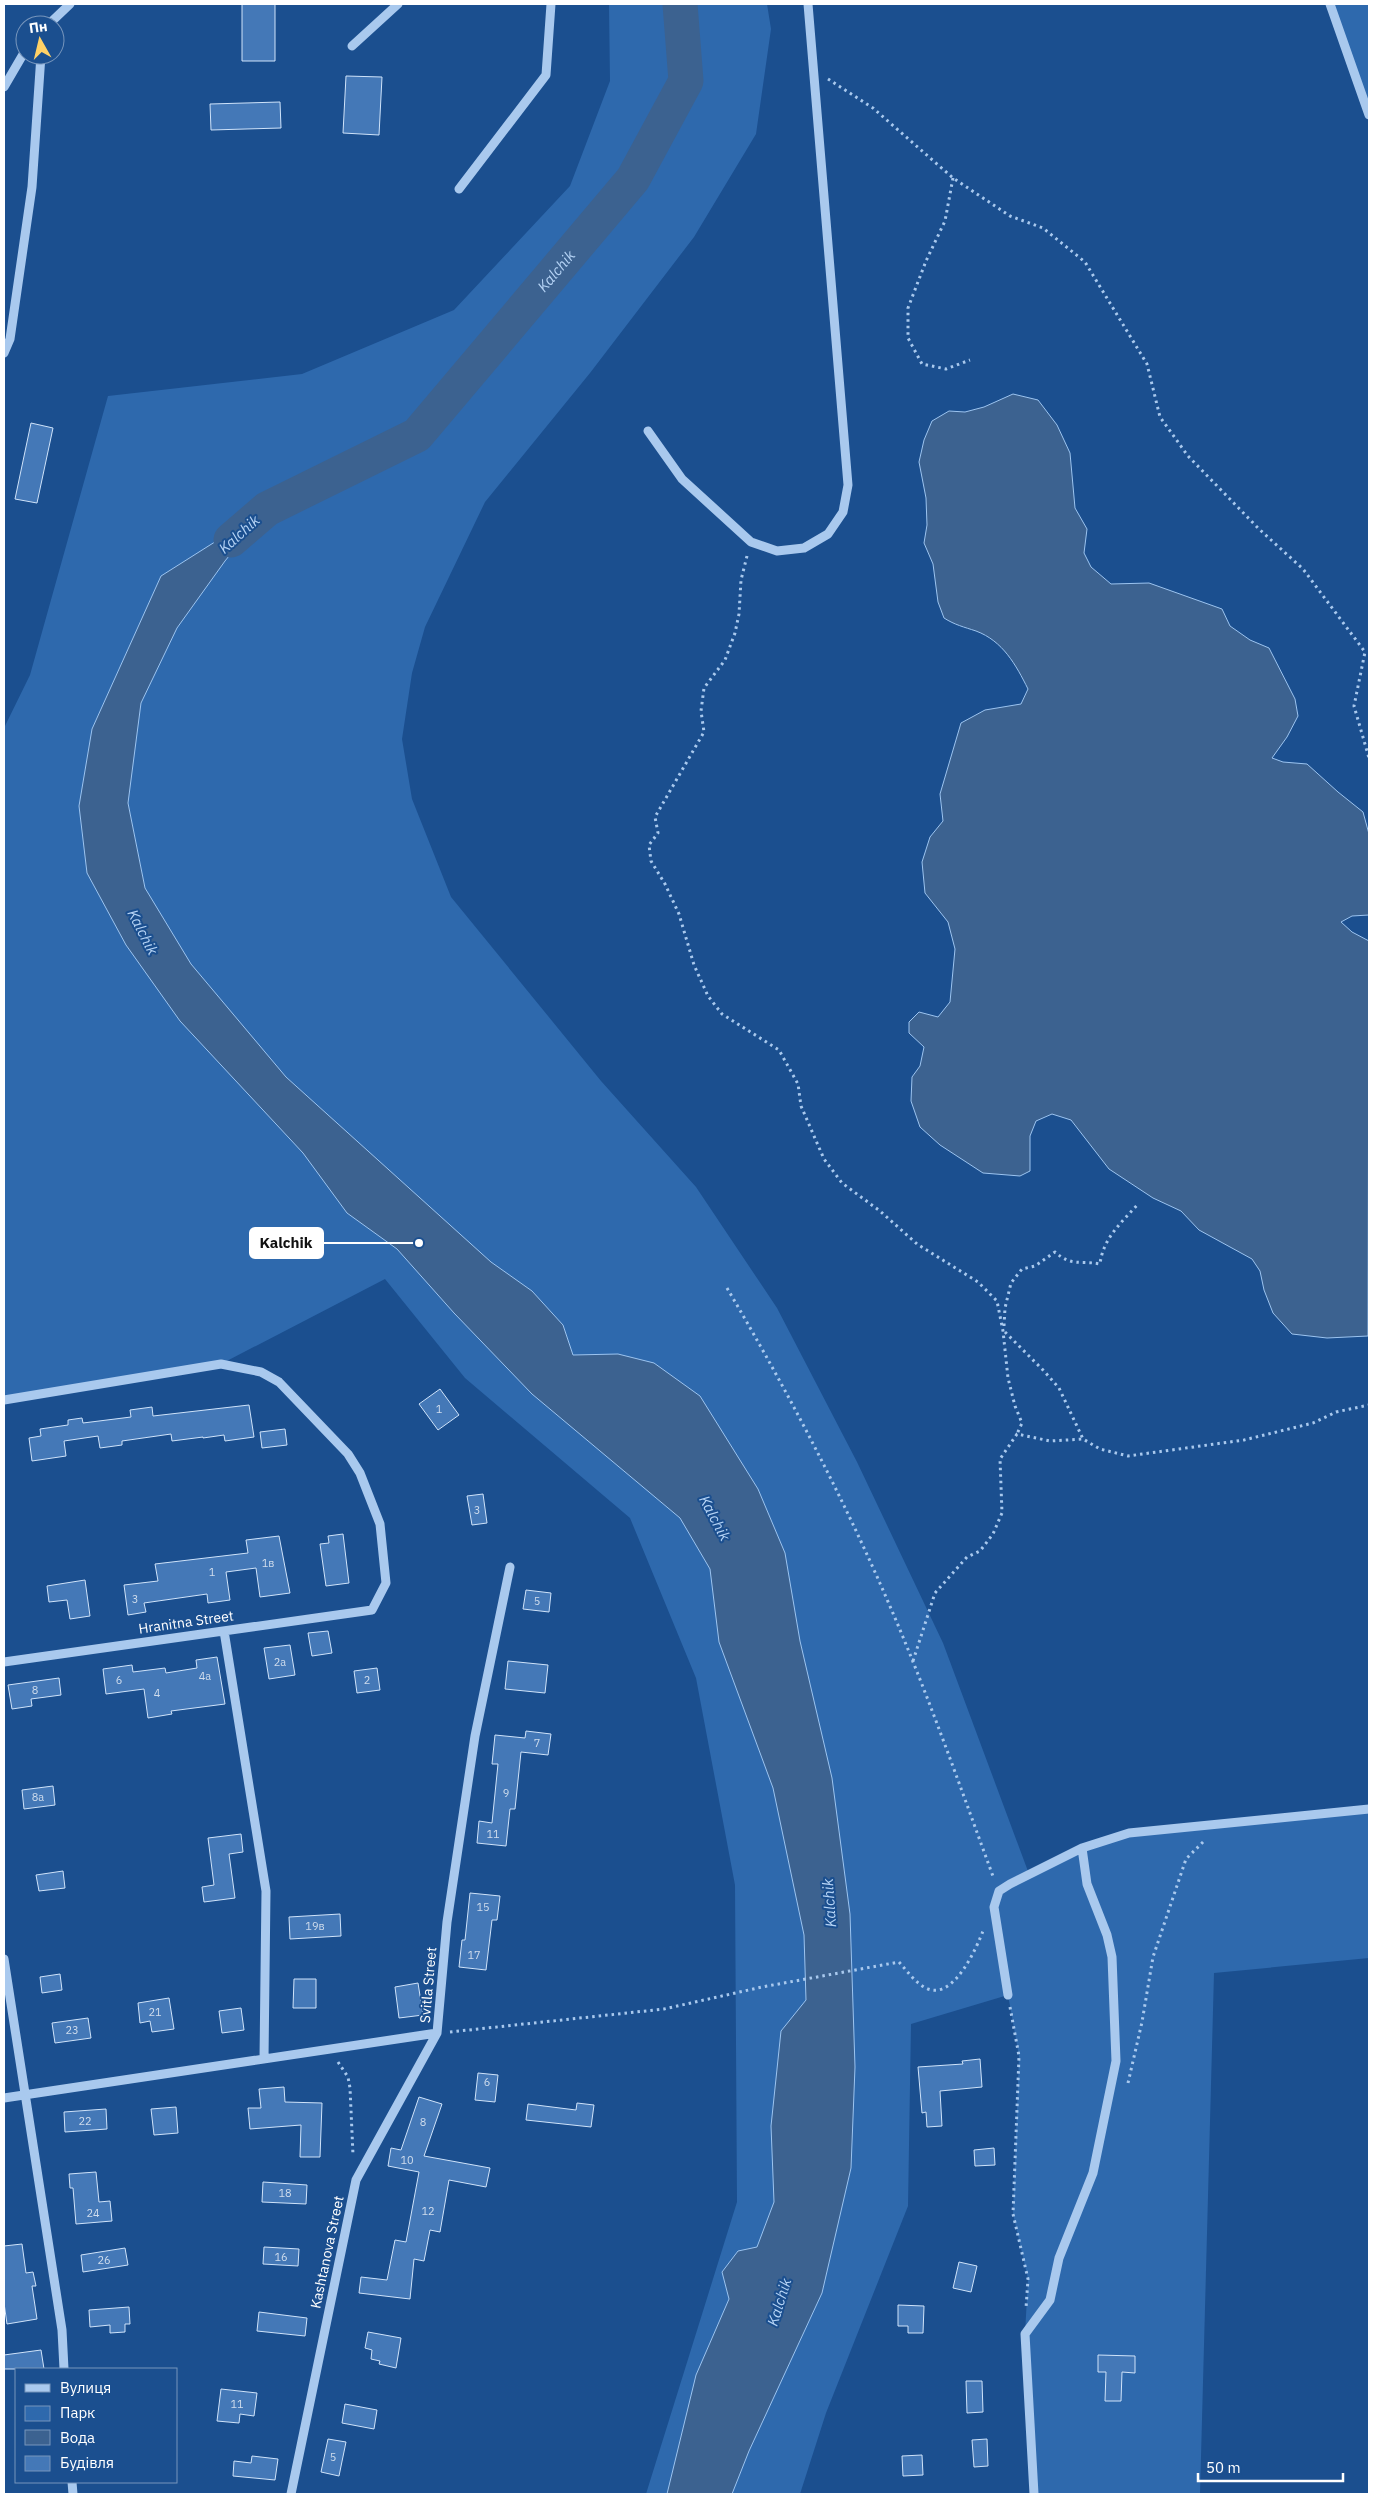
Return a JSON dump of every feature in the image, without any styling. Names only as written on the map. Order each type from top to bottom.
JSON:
[{"type":"street","points":[[58,15],[70,4]]},
{"type":"street","points":[[352,46],[398,4]]},
{"type":"street","points":[[459,189],[546,75],[551,4]]},
{"type":"street","points":[[648,431],[682,479],[751,542],[777,551],[804,548],[828,534],[843,512],[848,484],[808,4]]},
{"type":"street","points":[[1330,4],[1369,115]]},
{"type":"street","points":[[4,88],[17,65]]},
{"type":"street","points":[[4,353],[10,339],[32,187],[40,65]]},
{"type":"street","name":"Hranitna Street","points":[[4,1400],[221,1364],[261,1372],[280,1382],[348,1454],[360,1472],[380,1524],[386,1583],[372,1610],[4,1662]]},
{"type":"street","name":"Svitla Street","points":[[4,2098],[437,2033],[447,1922],[475,1736],[510,1568]]},
{"type":"street","points":[[224,1631],[266,1891],[264,2059]]},
{"type":"street","points":[[1008,1995],[994,1907],[999,1891],[1082,1848],[1129,1834],[1369,1809]]},
{"type":"street","points":[[1034,2494],[1025,2334],[1050,2300],[1059,2258],[1093,2173],[1116,2061],[1112,1957],[1107,1935],[1087,1884],[1082,1848]]},
{"type":"street","points":[[4,1959],[23,2095],[62,2330],[64,2368]]},
{"type":"street","name":"Kashtanova Street","points":[[291,2494],[356,2180],[437,2033]]},
{"type":"path","points":[[814,70],[873,108],[953,178],[1010,216],[1043,228],[1086,262],[1147,364],[1160,417],[1188,456],[1259,529],[1303,569],[1365,652],[1354,706],[1369,758]]},
{"type":"path","points":[[953,178],[945,221],[926,261],[908,308],[908,338],[922,364],[946,369],[970,360]]},
{"type":"path","points":[[751,542],[741,580],[739,614],[735,633],[725,660],[704,688],[701,711],[704,732],[655,817],[658,833],[650,846],[651,861],[665,884],[679,914],[694,965],[708,996],[722,1014],[780,1050],[798,1084],[801,1106],[824,1159],[842,1183],[880,1211],[917,1244],[978,1282],[997,1301],[1003,1331],[1008,1378],[1015,1406],[1022,1423],[1000,1459],[1002,1513],[993,1534],[980,1551],[967,1557],[935,1593],[912,1662]]},
{"type":"path","points":[[1003,1331],[1005,1308],[1011,1282],[1022,1268],[1035,1266],[1055,1252],[1064,1260],[1076,1264],[1089,1262],[1100,1264],[1102,1250],[1111,1235],[1139,1203]]},
{"type":"path","points":[[727,1288],[770,1360],[864,1548],[912,1662],[999,1891]]},
{"type":"path","points":[[1003,1331],[1044,1370],[1059,1388],[1083,1439]]},
{"type":"path","points":[[1017,1434],[1050,1441],[1083,1439],[1100,1449],[1128,1456],[1244,1440],[1313,1423],[1336,1412],[1369,1405]]},
{"type":"path","points":[[1126,2091],[1142,2022],[1152,1958],[1186,1859],[1221,1824]]},
{"type":"path","points":[[437,2033],[664,2009],[762,1987],[899,1962],[916,1981],[930,1990],[942,1988],[956,1980],[977,1947],[994,1907]]},
{"type":"path","points":[[1008,1995],[1019,2056],[1013,2214],[1028,2279]]},
{"type":"path","points":[[328,2050],[343,2068],[349,2083],[356,2180]]},
{"type":"green space","points":[[609,4],[767,4],[771,29],[756,134],[694,237],[590,373],[485,502],[425,627],[412,673],[402,739],[412,799],[451,897],[601,1081],[696,1187],[777,1308],[857,1462],[943,1643],[1029,1874],[1129,1833],[1369,1809],[1369,1958],[1214,1973],[1200,2494],[1034,2494],[1025,2334],[1028,2279],[1013,2214],[1019,2056],[1008,1995],[911,2024],[908,2206],[826,2413],[800,2494],[646,2494],[737,2202],[735,1885],[696,1678],[630,1518],[465,1378],[385,1279],[221,1364],[4,1400],[4,728],[30,675],[108,396],[302,374],[454,310],[570,186],[610,81]]},
{"type":"green space","points":[[1330,4],[1369,4],[1369,115]]},
{"type":"water","points":[[1013,394],[1038,400],[1057,425],[1070,453],[1075,508],[1087,529],[1084,553],[1091,567],[1111,584],[1149,583],[1222,609],[1230,626],[1250,640],[1269,648],[1295,699],[1298,716],[1287,737],[1272,758],[1283,762],[1307,764],[1363,812],[1369,834],[1369,915],[1352,916],[1341,922],[1352,932],[1369,941],[1368,1336],[1327,1338],[1292,1334],[1273,1313],[1264,1290],[1260,1271],[1252,1259],[1199,1230],[1181,1211],[1153,1198],[1109,1169],[1071,1120],[1052,1114],[1036,1121],[1030,1136],[1030,1171],[1020,1176],[983,1173],[940,1145],[920,1127],[911,1101],[912,1077],[920,1066],[924,1047],[909,1033],[909,1022],[919,1012],[938,1017],[950,1002],[955,949],[948,922],[925,893],[922,862],[930,837],[943,821],[940,794],[961,723],[985,710],[1021,704],[1028,689],[1008,655],[994,641],[985,635],[944,618],[938,602],[933,564],[924,543],[927,525],[926,498],[919,462],[924,440],[932,421],[949,411],[965,412],[984,407]]},
{"type":"water","points":[[267,509],[225,561],[177,628],[141,703],[128,803],[145,888],[191,964],[286,1077],[491,1262],[532,1291],[563,1325],[573,1355],[618,1354],[654,1363],[700,1396],[758,1489],[785,1553],[800,1641],[832,1778],[850,1914],[855,2067],[851,2168],[822,2293],[749,2451],[732,2494],[667,2494],[696,2375],[729,2299],[722,2272],[738,2251],[757,2247],[774,2202],[771,2126],[781,2031],[806,2000],[804,1935],[773,1788],[719,1642],[710,1569],[680,1518],[532,1394],[454,1313],[397,1249],[347,1213],[303,1153],[180,1021],[126,945],[87,873],[79,806],[92,729],[161,576]]},
{"type":"building","points":[[242,4],[275,4],[275,61],[242,61]]},
{"type":"building","points":[[346,76],[382,77],[379,135],[343,133]]},
{"type":"building","points":[[280,102],[281,128],[211,130],[210,104]]},
{"type":"building","points":[[31,423],[53,428],[37,503],[15,499]]},
{"type":"building","points":[[440,1389],[459,1415],[438,1430],[419,1404]]},
{"type":"building","points":[[249,1405],[254,1437],[225,1441],[224,1435],[172,1441],[171,1434],[122,1441],[122,1445],[100,1448],[98,1436],[64,1441],[66,1456],[32,1461],[29,1438],[41,1436],[40,1429],[68,1425],[68,1420],[82,1418],[83,1423],[131,1417],[130,1410],[152,1407],[153,1416]]},
{"type":"building","points":[[285,1429],[287,1445],[262,1448],[260,1432]]},
{"type":"building","points":[[483,1494],[487,1523],[472,1525],[467,1496]]},
{"type":"building","points":[[343,1534],[349,1583],[326,1586],[320,1544],[329,1543],[328,1536]]},
{"type":"building","points":[[279,1536],[290,1593],[260,1597],[256,1568],[226,1572],[230,1600],[208,1603],[207,1594],[144,1603],[146,1612],[128,1615],[124,1585],[158,1581],[155,1564],[248,1553],[246,1540]]},
{"type":"building","points":[[85,1580],[90,1616],[70,1619],[67,1600],[49,1602],[47,1586]]},
{"type":"building","points":[[526,1590],[551,1593],[549,1612],[523,1609]]},
{"type":"building","points":[[328,1631],[332,1653],[312,1656],[308,1633]]},
{"type":"building","points":[[290,1645],[295,1675],[269,1679],[264,1648]]},
{"type":"building","points":[[217,1657],[225,1704],[171,1711],[172,1714],[148,1718],[144,1689],[106,1694],[103,1669],[132,1665],[133,1672],[165,1668],[166,1673],[197,1668],[196,1660]]},
{"type":"building","points":[[508,1661],[548,1665],[545,1693],[505,1689]]},
{"type":"building","points":[[377,1668],[380,1690],[357,1693],[354,1671]]},
{"type":"building","points":[[59,1678],[61,1695],[31,1699],[32,1706],[12,1709],[8,1685]]},
{"type":"building","points":[[526,1731],[551,1734],[548,1755],[521,1752],[515,1809],[510,1809],[506,1846],[477,1843],[479,1821],[492,1823],[498,1764],[492,1764],[495,1735],[525,1738]]},
{"type":"building","points":[[53,1786],[55,1805],[24,1809],[22,1790]]},
{"type":"building","points":[[241,1834],[243,1852],[229,1854],[235,1898],[204,1902],[202,1887],[214,1885],[208,1838]]},
{"type":"building","points":[[63,1871],[65,1888],[39,1891],[36,1875]]},
{"type":"building","points":[[470,1893],[500,1896],[497,1920],[492,1920],[486,1970],[459,1967],[462,1940],[465,1940]]},
{"type":"building","points":[[340,1914],[341,1936],[290,1939],[289,1917]]},
{"type":"building","points":[[60,1974],[62,1990],[42,1993],[40,1977]]},
{"type":"building","points":[[294,1979],[316,1979],[316,2008],[293,2008]]},
{"type":"building","points":[[418,1983],[423,2015],[399,2018],[395,1987]]},
{"type":"building","points":[[169,1998],[174,2029],[152,2032],[150,2021],[140,2023],[138,2003]]},
{"type":"building","points":[[241,2008],[244,2030],[222,2033],[219,2011]]},
{"type":"building","points":[[88,2018],[91,2038],[55,2043],[52,2023]]},
{"type":"building","points":[[980,2059],[982,2087],[940,2091],[942,2126],[927,2127],[926,2112],[922,2113],[918,2067],[963,2064],[962,2061]]},
{"type":"building","points":[[478,2073],[498,2075],[495,2102],[475,2100]]},
{"type":"building","points":[[284,2087],[285,2102],[322,2103],[320,2157],[300,2157],[301,2125],[250,2129],[248,2108],[261,2108],[259,2089]]},
{"type":"building","points":[[419,2097],[442,2104],[424,2156],[490,2168],[486,2187],[449,2180],[440,2232],[430,2230],[424,2261],[414,2259],[410,2299],[359,2293],[361,2277],[387,2280],[395,2240],[406,2242],[419,2172],[388,2166],[391,2148],[401,2150]]},
{"type":"building","points":[[577,2103],[594,2105],[591,2127],[526,2120],[528,2104],[576,2110]]},
{"type":"building","points":[[176,2107],[178,2133],[154,2135],[151,2109]]},
{"type":"building","points":[[106,2109],[107,2129],[65,2132],[64,2112]]},
{"type":"building","points":[[994,2148],[995,2165],[975,2166],[974,2150]]},
{"type":"building","points":[[96,2172],[99,2202],[110,2201],[112,2221],[76,2224],[73,2188],[70,2188],[69,2174]]},
{"type":"building","points":[[263,2182],[307,2185],[306,2204],[262,2202]]},
{"type":"building","points":[[22,2244],[26,2273],[33,2272],[36,2286],[32,2286],[37,2319],[7,2324],[4,2303],[4,2246]]},
{"type":"building","points":[[264,2247],[299,2249],[298,2266],[263,2264]]},
{"type":"building","points":[[125,2248],[128,2265],[83,2272],[81,2255]]},
{"type":"building","points":[[959,2262],[977,2266],[971,2292],[953,2288]]},
{"type":"building","points":[[898,2305],[924,2306],[923,2333],[908,2333],[908,2326],[898,2326]]},
{"type":"building","points":[[129,2307],[130,2324],[125,2324],[125,2332],[110,2333],[110,2325],[90,2327],[89,2310]]},
{"type":"building","points":[[259,2312],[307,2318],[305,2336],[257,2331]]},
{"type":"building","points":[[368,2332],[401,2338],[396,2368],[379,2364],[380,2361],[371,2359],[372,2350],[365,2348]]},
{"type":"building","points":[[41,2350],[44,2368],[4,2369],[4,2355]]},
{"type":"building","points":[[1098,2355],[1135,2356],[1135,2373],[1122,2372],[1121,2401],[1105,2401],[1106,2372],[1098,2372]]},
{"type":"building","points":[[966,2381],[982,2381],[983,2412],[967,2413]]},
{"type":"building","points":[[221,2389],[257,2393],[254,2416],[240,2414],[239,2423],[217,2421]]},
{"type":"building","points":[[345,2404],[377,2410],[374,2429],[342,2423]]},
{"type":"building","points":[[328,2439],[346,2442],[339,2476],[321,2472]]},
{"type":"building","points":[[987,2439],[988,2466],[974,2467],[972,2440]]},
{"type":"building","points":[[922,2455],[923,2475],[903,2476],[902,2456]]},
{"type":"building","points":[[252,2456],[278,2459],[275,2480],[233,2476],[234,2461],[251,2463]]},
{"type":"waterway","name":"Kalchik","points":[[231,540],[267,509],[417,435],[633,179],[686,81],[680,4]]},
{"type":"place","name":"Kalchik","points":[[419,1243]]}]
